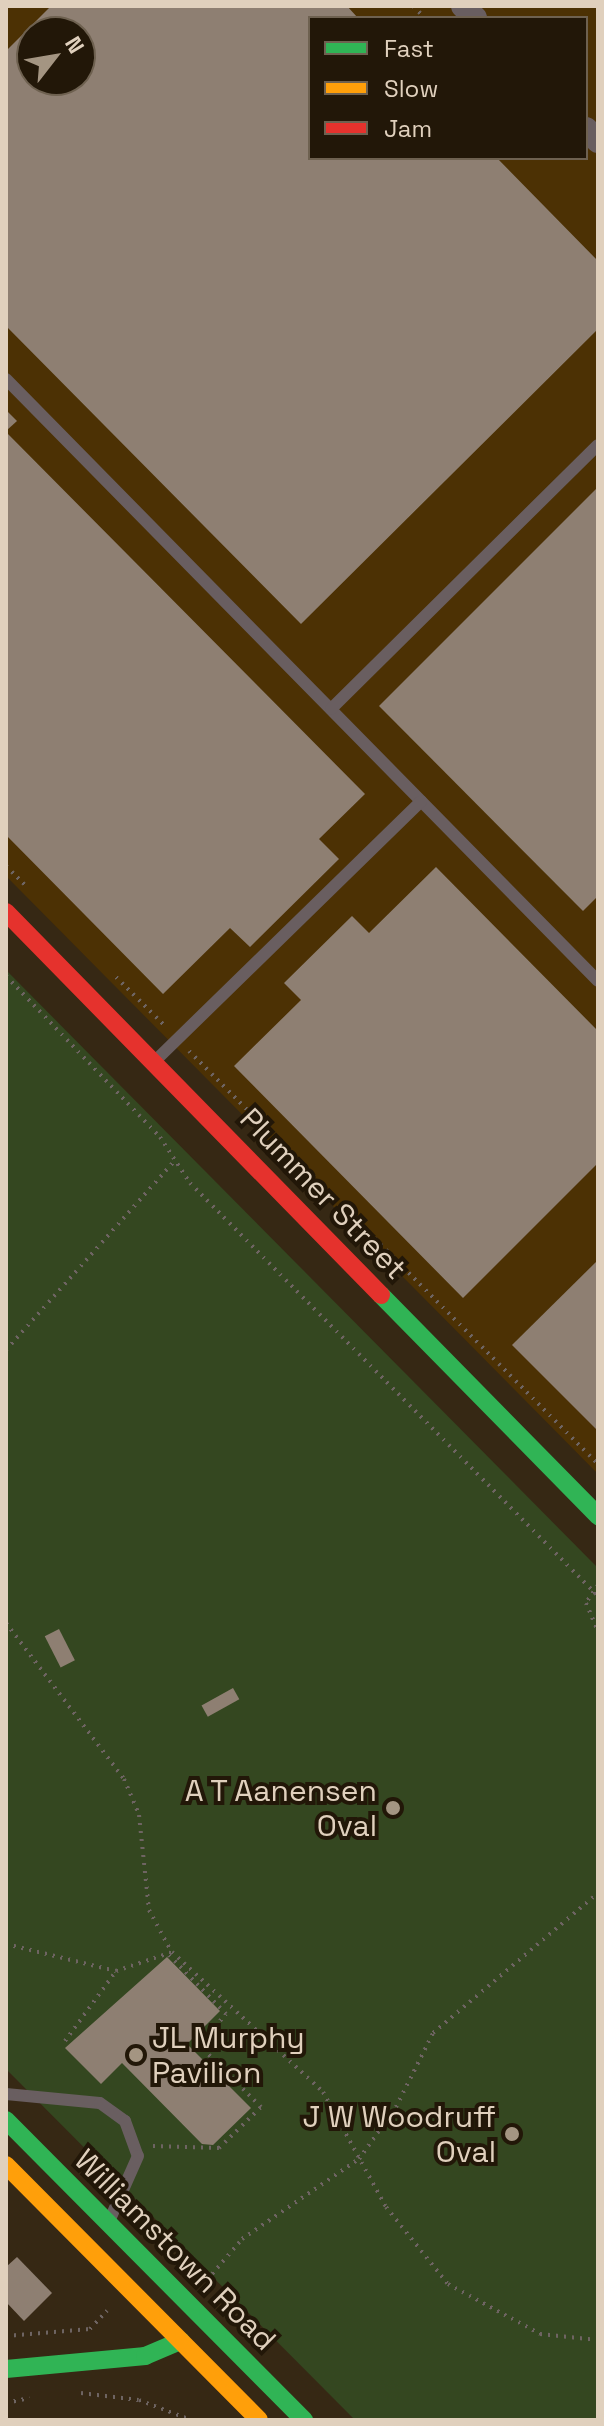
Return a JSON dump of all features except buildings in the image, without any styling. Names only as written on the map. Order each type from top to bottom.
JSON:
[{"type":"main road","name":"Plummer Street","points":[[6,912],[598,1516]]},
{"type":"main road","name":"Williamstown Road","points":[[6,2120],[304,2420]]},
{"type":"main road","name":"Williamstown Road","points":[[6,2165],[259,2420]]},
{"type":"main road","points":[[6,2369],[145,2356],[181,2341],[203,2320]]},
{"type":"lane","points":[[6,379],[598,981]]},
{"type":"lane","points":[[331,709],[598,445]]},
{"type":"lane","points":[[154,1061],[421,801]]},
{"type":"lane","points":[[6,2094],[107,2106],[125,2121],[138,2148],[109,2223]]},
{"type":"path","points":[[6,866],[40,900]]},
{"type":"path","points":[[107,968],[598,1464]]},
{"type":"path","points":[[6,976],[175,1160],[598,1596]]},
{"type":"path","points":[[6,1350],[175,1160]]},
{"type":"path","points":[[598,1585],[586,1603],[598,1631]]},
{"type":"path","points":[[6,1623],[124,1779],[139,1815],[149,1910],[170,1952],[226,2014],[199,2045],[261,2107],[219,2148],[189,2142],[138,2148]]},
{"type":"path","points":[[190,2305],[242,2239],[359,2159],[396,2107],[433,2033],[598,1893]]},
{"type":"path","points":[[6,1944],[116,1971],[170,1952]]},
{"type":"path","points":[[170,1952],[323,2092],[359,2159],[416,2251],[448,2284],[540,2334],[598,2340]]},
{"type":"path","points":[[65,2041],[116,1971]]},
{"type":"path","points":[[6,2336],[90,2329],[107,2311]]},
{"type":"path","points":[[73,2392],[139,2400],[191,2420]]},
{"type":"path","points":[[6,2403],[44,2395]]},
{"type":"shaded area","points":[[6,6],[598,6],[598,1474],[6,876]]},
{"type":"green space","points":[[6,970],[598,1568],[598,2420],[355,2420],[6,2069]]},
{"type":"traffic: fast","points":[[381,1295],[598,1516]]},
{"type":"traffic: fast","points":[[6,2120],[304,2420]]},
{"type":"traffic: fast","points":[[6,2369],[145,2356],[181,2341]]},
{"type":"traffic: slow","points":[[6,2165],[259,2420]]},
{"type":"traffic: jam","points":[[6,912],[381,1295]]},
{"type":"place","name":"A T Aanensen Oval","points":[[393,1808]]},
{"type":"place","name":"JL Murphy Pavilion","points":[[136,2055]]},
{"type":"place","name":"J W Woodruff Oval","points":[[512,2134]]}]
